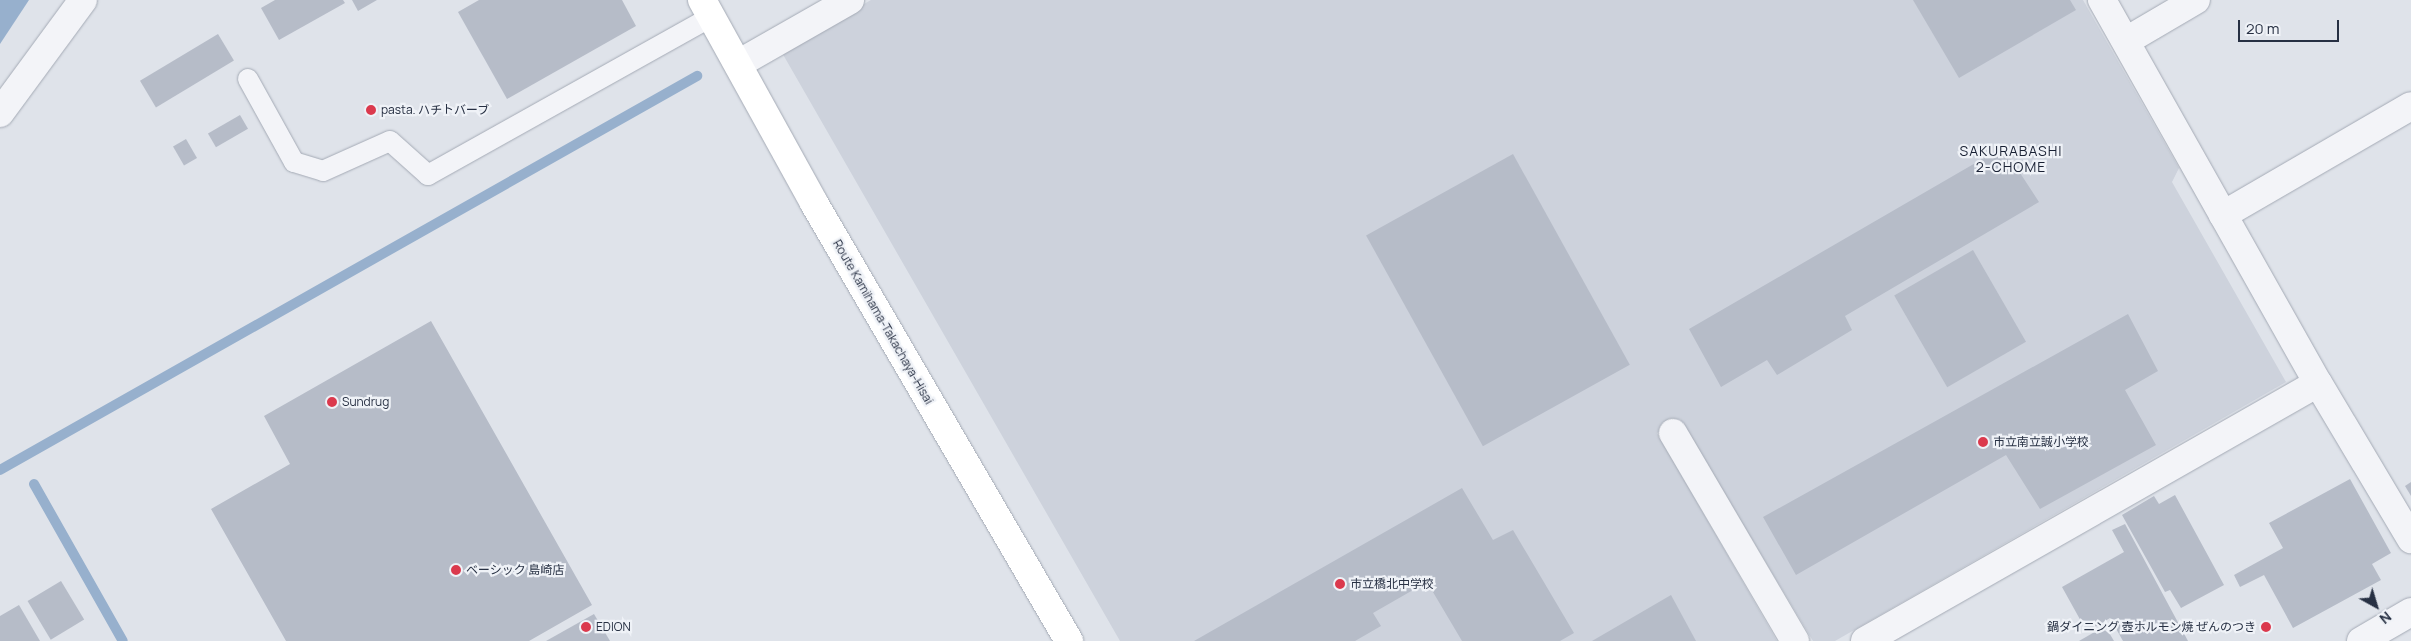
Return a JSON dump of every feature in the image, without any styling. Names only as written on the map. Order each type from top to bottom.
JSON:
[{"type":"main road","name":"Route Kamihama-Takachaya-Hisai","points":[[706,8],[814,203],[1069,641]]},
{"type":"street","points":[[0,113],[83,0]]},
{"type":"street","points":[[738,64],[850,0]]},
{"type":"street","points":[[2102,0],[2318,383],[2411,539]]},
{"type":"street","points":[[2126,41],[2196,0]]},
{"type":"street","points":[[2222,215],[2411,106]]},
{"type":"street","points":[[1865,641],[2318,383]]},
{"type":"street","points":[[1673,433],[1795,641]]},
{"type":"street","points":[[2361,641],[2411,612]]},
{"type":"lane","points":[[248,79],[294,162],[323,170],[390,141],[428,175],[706,8]]},
{"type":"shaded area","points":[[871,0],[2083,0],[2179,168],[2172,182],[2286,382],[1835,641],[1813,641],[1680,419],[1657,433],[1777,641],[1120,641],[781,51]]},
{"type":"water","points":[[0,0],[29,0],[0,44]]},
{"type":"building","points":[[275,0],[343,0],[345,3],[279,40],[261,8]]},
{"type":"building","points":[[352,0],[377,0],[358,11]]},
{"type":"building","points":[[479,0],[622,0],[636,26],[507,99],[458,12]]},
{"type":"building","points":[[1913,0],[2070,0],[2076,10],[1959,78]]},
{"type":"building","points":[[218,34],[234,61],[156,107],[140,81]]},
{"type":"building","points":[[240,115],[248,129],[216,147],[208,134]]},
{"type":"building","points":[[186,139],[197,158],[184,166],[173,146]]},
{"type":"building","points":[[2003,147],[2039,202],[1845,316],[1852,330],[1777,375],[1767,360],[1721,387],[1689,329]]},
{"type":"building","points":[[1513,154],[1630,365],[1483,446],[1366,235]]},
{"type":"building","points":[[1973,250],[2026,342],[1947,387],[1894,296]]},
{"type":"building","points":[[2128,314],[2158,371],[2125,390],[2156,445],[2040,509],[2006,455],[1796,575],[1763,517]]},
{"type":"building","points":[[431,321],[592,605],[529,641],[286,641],[211,509],[290,464],[264,416]]},
{"type":"building","points":[[2350,479],[2391,553],[2372,564],[2381,580],[2293,628],[2264,575],[2240,587],[2234,575],[2283,548],[2269,523]]},
{"type":"building","points":[[2411,482],[2411,496],[2405,486]]},
{"type":"building","points":[[1462,488],[1493,540],[1513,530],[1574,633],[1560,641],[1462,641],[1427,582],[1373,613],[1381,626],[1355,641],[1194,641]]},
{"type":"building","points":[[2175,495],[2224,585],[2181,608],[2170,590],[2165,592],[2122,515],[2154,496],[2159,504]]},
{"type":"building","points":[[2125,524],[2188,641],[2123,641],[2110,618],[2087,632],[2062,587],[2124,552],[2112,530]]},
{"type":"building","points":[[61,581],[84,620],[51,640],[28,601]]},
{"type":"building","points":[[1671,595],[1696,641],[1592,641]]},
{"type":"building","points":[[19,605],[40,641],[0,641],[0,616]]},
{"type":"building","name":"EDION","points":[[594,614],[610,641],[546,641]]},
{"type":"building","points":[[2105,626],[2114,641],[2079,641]]},
{"type":"waterway","points":[[0,470],[697,76]]},
{"type":"waterway","points":[[34,484],[123,641]]},
{"type":"place","name":"pasta. ハチトバーブ","points":[[371,110]]},
{"type":"place","name":"Sundrug","points":[[332,402]]},
{"type":"place","name":"市立南立誠小学校","points":[[1983,442]]},
{"type":"place","name":"ベーシック 島崎店","points":[[456,570]]},
{"type":"place","name":"市立橋北中学校","points":[[1340,584]]},
{"type":"place","name":"EDION","points":[[586,627]]},
{"type":"place","name":"鍋ダイニング 壺ホルモン焼 ぜんのつき","points":[[2266,627]]},
{"type":"district","name":"SAKURABASHI 2-CHOME","points":[[2011,160]]}]
